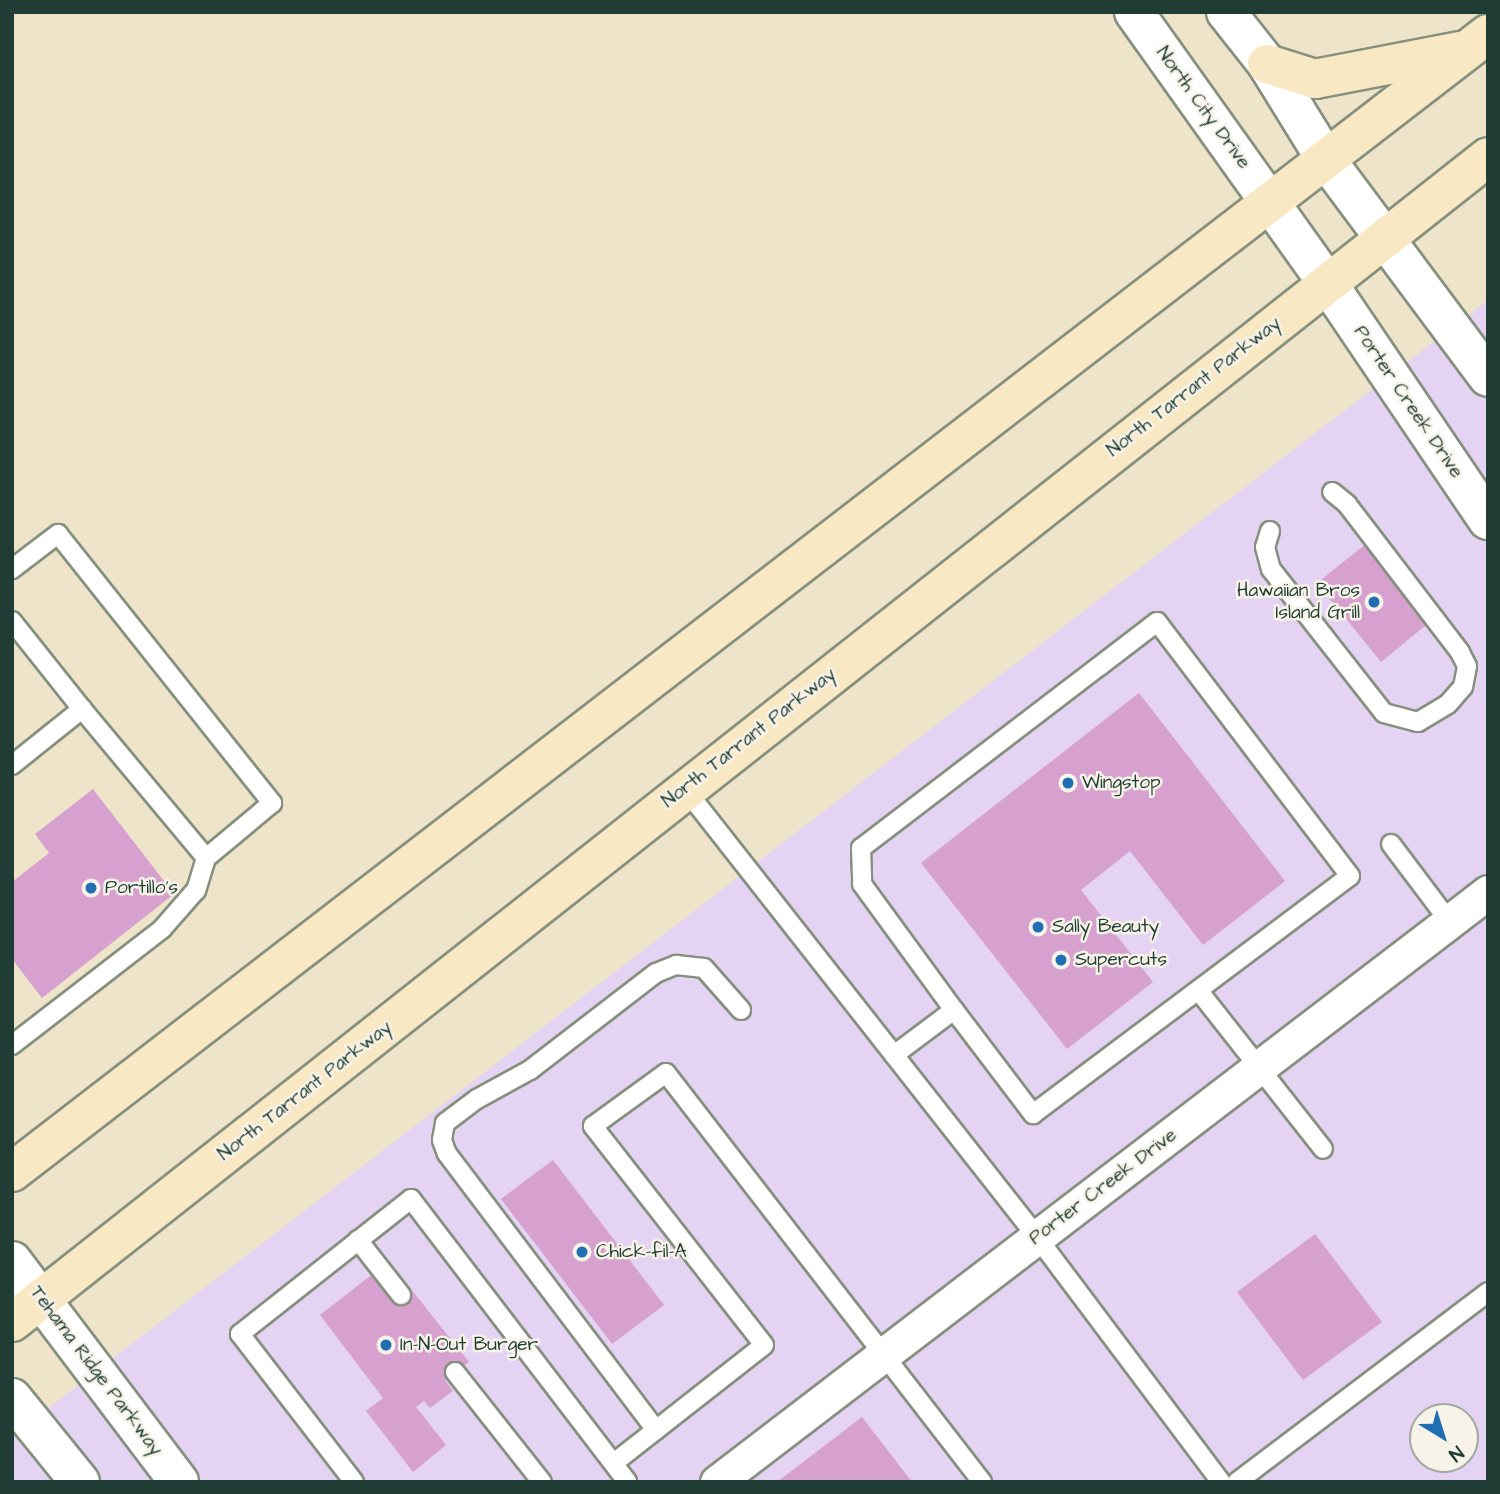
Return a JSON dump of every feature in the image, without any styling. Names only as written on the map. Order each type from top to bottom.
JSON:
[{"type":"main road","points":[[12,1172],[1327,161],[1478,41]]},
{"type":"main road","points":[[1267,65],[1315,79],[1478,41]]},
{"type":"main road","name":"North Tarrant Parkway","points":[[27,1311],[1488,157]]},
{"type":"street","name":"North City Drive","points":[[1134,12],[1328,284]]},
{"type":"street","points":[[1226,12],[1267,65],[1327,161],[1488,377]]},
{"type":"street","name":"Porter Creek Drive","points":[[1328,284],[1488,520]]},
{"type":"street","name":"Porter Creek Drive","points":[[718,1482],[1488,892]]},
{"type":"street","name":"Tehama Ridge Parkway","points":[[12,1261],[27,1311],[179,1482]]},
{"type":"street","points":[[12,1398],[80,1482]]},
{"type":"lane","points":[[1270,531],[1265,547],[1271,569],[1384,713],[1418,722],[1448,704],[1463,687],[1468,666],[1347,505],[1332,492]]},
{"type":"lane","points":[[12,569],[58,534],[272,803],[206,858],[196,890],[162,929],[12,1045]]},
{"type":"lane","points":[[12,621],[206,858]]},
{"type":"lane","points":[[1157,621],[1350,876],[1033,1114],[954,1010],[862,884],[861,848],[1157,621]]},
{"type":"lane","points":[[12,765],[82,709]]},
{"type":"lane","points":[[685,789],[1037,1237],[1221,1482]]},
{"type":"lane","points":[[1391,844],[1449,922]]},
{"type":"lane","points":[[656,1430],[447,1154],[445,1124],[477,1099],[530,1070],[656,974],[676,965],[704,968],[741,1010]]},
{"type":"lane","points":[[1198,990],[1261,1066],[1323,1149]]},
{"type":"lane","points":[[894,1055],[954,1010]]},
{"type":"lane","points":[[615,1462],[764,1345],[593,1126],[666,1073],[982,1482]]},
{"type":"lane","points":[[354,1482],[240,1334],[411,1199],[615,1462],[627,1482]]},
{"type":"lane","points":[[358,1240],[401,1295]]},
{"type":"lane","points":[[1237,1482],[1488,1292]]},
{"type":"lane","points":[[455,1372],[542,1482]]},
{"type":"shaded area","points":[[1488,300],[1488,1482],[12,1482],[12,1436]]},
{"type":"building","name":"Hawaiian Bros Island Grill","points":[[1367,543],[1431,621],[1381,662],[1317,583]]},
{"type":"building","points":[[1139,693],[1285,881],[1203,945],[1130,851],[1081,890],[1153,982],[1067,1049],[921,863]]},
{"type":"building","name":"Portillo's","points":[[93,789],[174,894],[42,998],[12,959],[12,882],[49,853],[35,834]]},
{"type":"building","name":"Chick-fil-A","points":[[553,1160],[664,1305],[612,1344],[501,1199]]},
{"type":"building","points":[[1315,1234],[1382,1322],[1303,1380],[1237,1292]]},
{"type":"building","name":"In-N-Out Burger","points":[[374,1273],[394,1300],[410,1288],[469,1362],[445,1380],[453,1391],[430,1408],[424,1401],[416,1407],[446,1445],[413,1472],[366,1411],[383,1398],[320,1315]]},
{"type":"building","points":[[862,1417],[912,1482],[777,1482]]},
{"type":"place","name":"Hawaiian Bros Island Grill","points":[[1374,602]]},
{"type":"place","name":"Wingstop","points":[[1068,783]]},
{"type":"place","name":"Portillo's","points":[[91,888]]},
{"type":"place","name":"Sally Beauty","points":[[1038,927]]},
{"type":"place","name":"Supercuts","points":[[1061,960]]},
{"type":"place","name":"Chick-fil-A","points":[[582,1252]]},
{"type":"place","name":"In-N-Out Burger","points":[[386,1345]]}]
